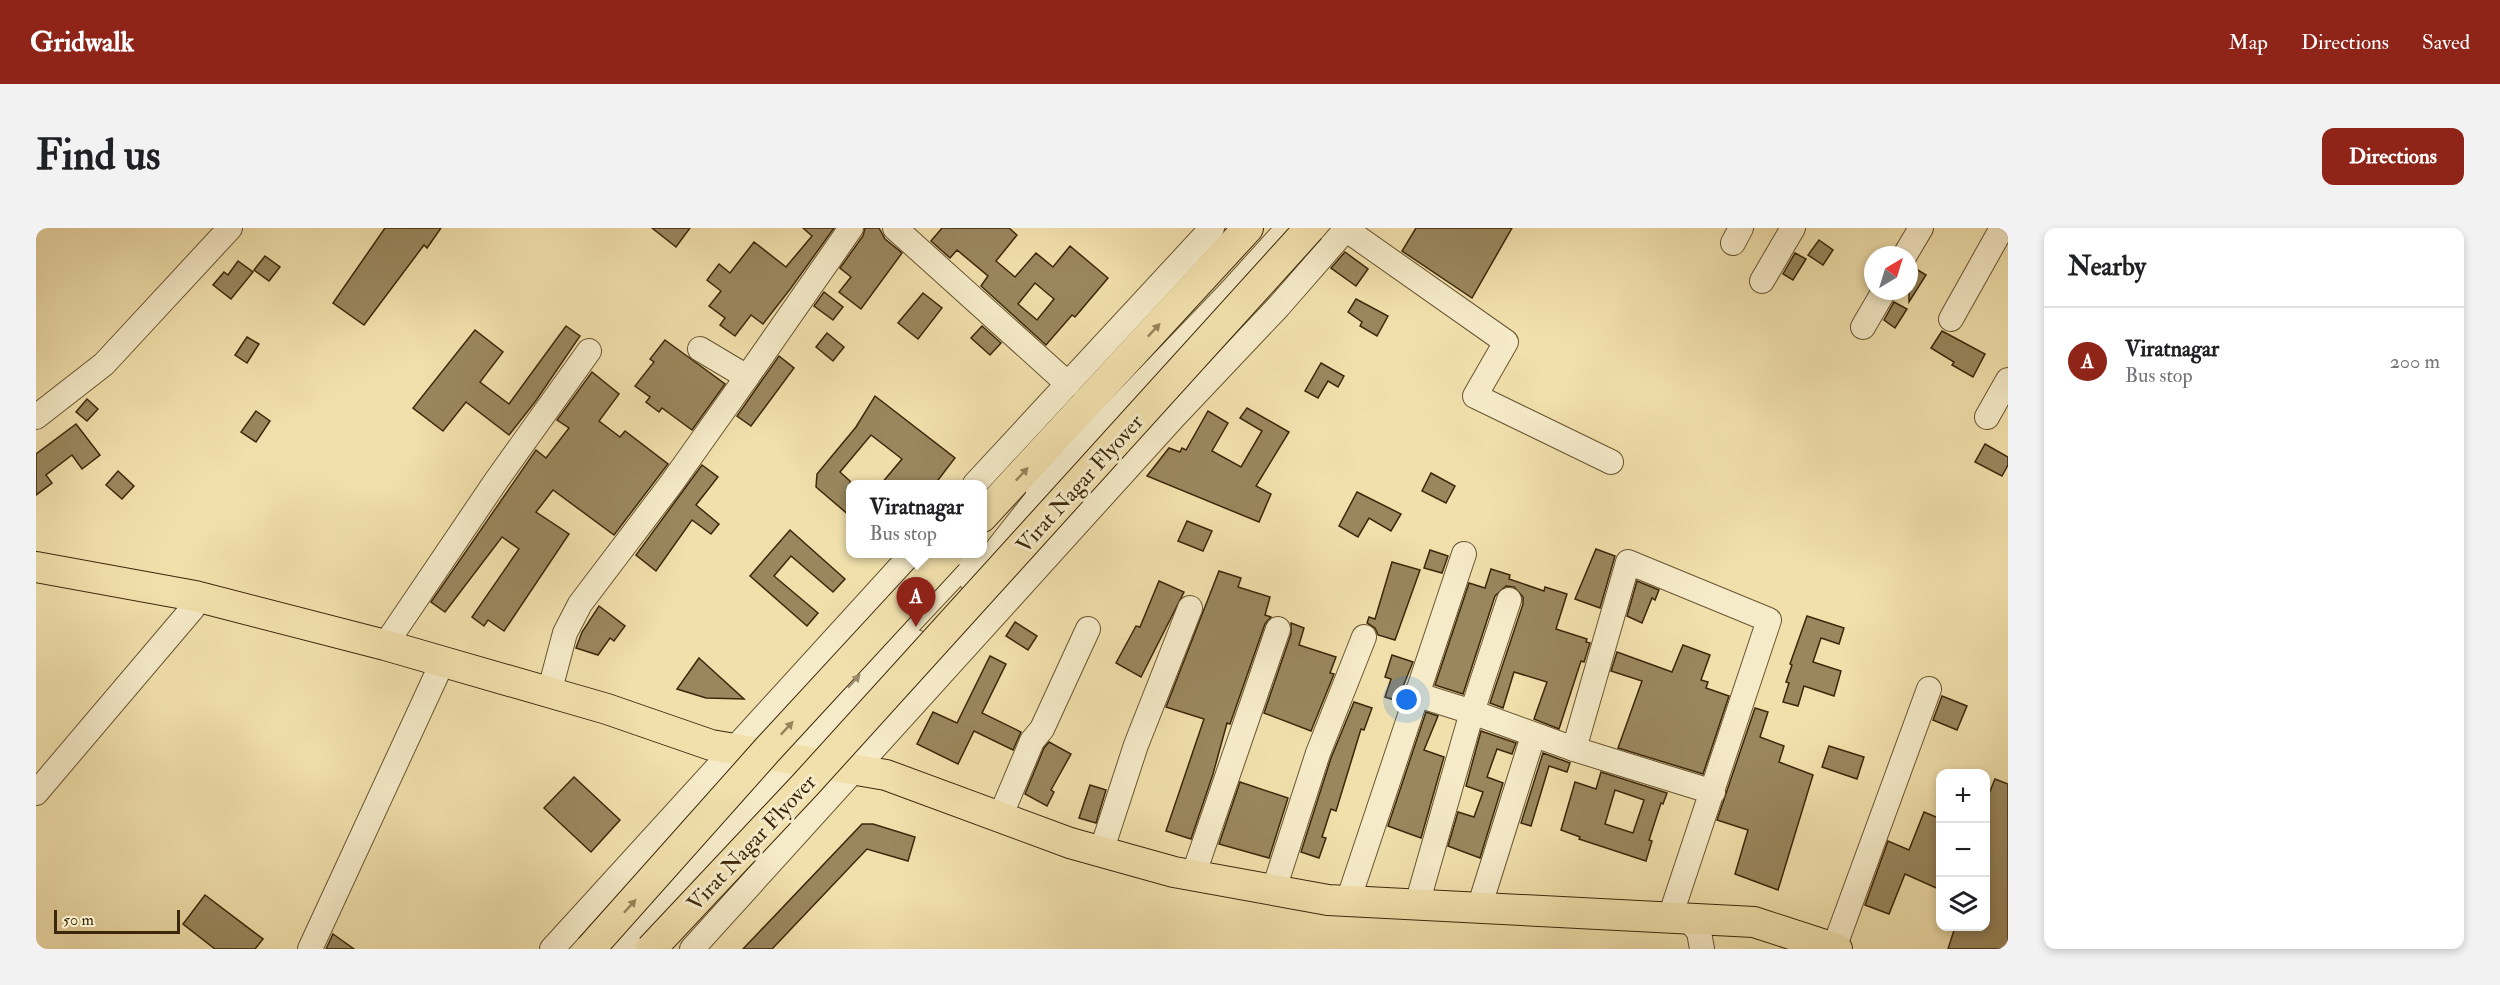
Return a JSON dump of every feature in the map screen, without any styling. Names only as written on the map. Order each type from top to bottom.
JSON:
[{"type":"main road","points":[[987,512],[1248,228]]},
{"type":"main road","name":"Virat Nagar Flyover","points":[[651,949],[822,767],[1310,228]]},
{"type":"main road","name":"Virat Nagar Flyover","points":[[590,949],[769,748],[944,558]]},
{"type":"main road","points":[[36,567],[195,596],[385,645],[607,709],[711,745],[728,754]]},
{"type":"main road","points":[[36,579],[193,608],[604,720],[708,756],[728,754],[795,759],[850,775],[1066,856],[1171,886],[1327,913],[1690,929],[1754,922],[1835,948]]},
{"type":"main road","points":[[850,775],[886,775],[1101,852],[1192,876],[1329,900],[1479,908],[1751,935],[1793,949]]},
{"type":"street","points":[[36,417],[104,364],[230,228]]},
{"type":"street","points":[[549,693],[565,633],[580,604],[671,484],[851,228]]},
{"type":"street","points":[[895,228],[1068,384]]},
{"type":"street","points":[[987,541],[1050,482],[1288,228]]},
{"type":"street","points":[[692,949],[1165,427],[1278,307],[1345,228],[1506,342],[1475,396],[1611,462]]},
{"type":"street","points":[[1762,281],[1793,228]]},
{"type":"street","points":[[1910,246],[1921,228]]},
{"type":"street","points":[[1951,319],[2002,228]]},
{"type":"street","points":[[979,480],[1205,230]]},
{"type":"street","points":[[1863,327],[1879,300]]},
{"type":"street","points":[[700,348],[747,377]]},
{"type":"street","points":[[385,645],[589,351]]},
{"type":"street","points":[[1986,417],[2008,380]]},
{"type":"street","points":[[621,949],[795,759],[846,716],[978,575],[1050,482]]},
{"type":"street","points":[[1348,901],[1415,694],[1464,554]]},
{"type":"street","points":[[552,949],[908,558]]},
{"type":"street","points":[[795,759],[833,704],[970,558]]},
{"type":"street","points":[[1574,749],[1628,562],[1769,620],[1713,792],[1690,929]]},
{"type":"street","points":[[1417,904],[1472,712],[1509,600]]},
{"type":"street","points":[[36,792],[193,608]]},
{"type":"street","points":[[1101,852],[1136,746],[1190,608]]},
{"type":"street","points":[[1000,817],[1032,741],[1042,729],[1088,629]]},
{"type":"street","points":[[1192,876],[1278,629]]},
{"type":"street","points":[[1274,889],[1318,753],[1365,638]]},
{"type":"street","points":[[310,949],[437,674]]},
{"type":"street","points":[[1835,948],[1929,689]]},
{"type":"street","points":[[1415,694],[1472,712],[1533,736],[1713,792]]},
{"type":"street","points":[[1479,908],[1533,736]]},
{"type":"building","points":[[385,228],[441,228],[427,248],[424,245],[364,325],[333,303]]},
{"type":"building","points":[[652,228],[690,228],[676,247]]},
{"type":"building","points":[[803,228],[834,228],[763,324],[751,315],[735,336],[720,325],[725,318],[709,306],[721,291],[707,280],[719,264],[730,273],[754,242],[786,267],[812,236]]},
{"type":"building","points":[[865,228],[879,228],[885,239],[902,253],[861,309],[839,292],[851,277],[840,268],[863,236]]},
{"type":"building","points":[[942,228],[1009,228],[1017,235],[996,261],[1015,277],[1036,253],[1053,267],[1070,246],[1108,278],[1075,317],[1072,315],[1046,345],[981,286],[988,276],[957,250],[950,258],[931,241]],"holes":[[[1035,283],[1054,299],[1037,320],[1018,304]]]},
{"type":"building","points":[[1416,228],[1512,228],[1472,298],[1402,251]]},
{"type":"building","points":[[1819,240],[1833,250],[1823,265],[1808,255]]},
{"type":"building","points":[[1345,252],[1368,269],[1356,286],[1331,268]]},
{"type":"building","points":[[1795,253],[1806,259],[1793,280],[1783,274]]},
{"type":"building","points":[[265,256],[280,267],[269,281],[254,270]]},
{"type":"building","points":[[238,261],[253,272],[231,299],[213,285],[224,272],[228,275]]},
{"type":"building","points":[[1918,270],[1926,275],[1918,288]]},
{"type":"building","points":[[824,292],[843,307],[833,320],[814,306]]},
{"type":"building","points":[[923,293],[942,308],[918,339],[898,323]]},
{"type":"building","points":[[1356,299],[1388,316],[1377,336],[1360,326],[1362,322],[1348,312]]},
{"type":"building","points":[[1894,302],[1907,309],[1895,328],[1884,320]]},
{"type":"building","points":[[566,326],[580,336],[535,402],[509,435],[466,402],[443,431],[413,408],[475,330],[503,352],[480,382],[509,404]]},
{"type":"building","points":[[982,326],[1001,343],[990,355],[971,338]]},
{"type":"building","points":[[1942,331],[1985,354],[1973,377],[1952,365],[1954,362],[1931,348]]},
{"type":"building","points":[[827,333],[844,347],[833,361],[816,347]]},
{"type":"building","points":[[247,337],[259,344],[247,363],[235,355]]},
{"type":"building","points":[[665,340],[725,384],[692,430],[662,408],[659,412],[646,402],[650,397],[635,386],[654,362],[650,359]]},
{"type":"building","points":[[779,356],[794,368],[751,426],[737,416]]},
{"type":"building","points":[[1321,363],[1344,376],[1338,387],[1328,381],[1318,398],[1305,391]]},
{"type":"building","points":[[592,372],[619,394],[599,421],[620,437],[625,431],[668,464],[614,535],[553,490],[536,512],[569,534],[504,631],[488,620],[484,626],[472,617],[519,549],[502,537],[445,612],[431,602],[536,450],[546,458],[569,428],[557,420]]},
{"type":"building","points":[[875,396],[955,458],[938,480],[884,480],[902,459],[871,435],[840,472],[849,480],[846,480],[846,513],[816,487],[817,474],[856,427]]},
{"type":"building","points":[[87,399],[98,409],[87,421],[76,412]]},
{"type":"building","points":[[1247,408],[1289,432],[1256,486],[1271,494],[1259,522],[1147,476],[1169,448],[1180,452],[1182,448],[1186,450],[1208,411],[1228,423],[1212,451],[1241,467],[1262,431],[1240,418]]},
{"type":"building","points":[[256,411],[270,421],[256,442],[241,432]]},
{"type":"building","points":[[76,424],[100,455],[82,469],[72,455],[46,475],[52,483],[36,495],[36,454]]},
{"type":"building","points":[[1985,444],[2008,457],[2008,465],[2002,476],[1975,462]]},
{"type":"building","points":[[702,465],[718,477],[696,505],[719,524],[711,534],[692,520],[656,571],[636,555]]},
{"type":"building","points":[[118,471],[134,486],[122,499],[106,485]]},
{"type":"building","points":[[1431,473],[1455,486],[1446,503],[1422,491]]},
{"type":"building","points":[[1357,492],[1401,514],[1391,531],[1369,518],[1358,537],[1339,526]]},
{"type":"building","points":[[1187,521],[1212,531],[1203,551],[1178,541]]},
{"type":"building","points":[[790,530],[845,579],[833,592],[791,556],[774,576],[818,613],[807,626],[750,576]]},
{"type":"building","points":[[1596,549],[1615,556],[1600,608],[1575,599]]},
{"type":"building","points":[[1430,550],[1448,556],[1442,573],[1424,568]]},
{"type":"building","points":[[1392,562],[1420,570],[1395,640],[1378,635],[1375,628],[1367,623],[1369,617],[1375,619]]},
{"type":"building","points":[[1491,569],[1510,575],[1509,579],[1544,591],[1545,587],[1567,594],[1556,629],[1587,639],[1586,642],[1590,643],[1584,662],[1581,661],[1559,729],[1534,719],[1547,682],[1514,672],[1503,708],[1490,703],[1523,604],[1523,597],[1514,587],[1506,586],[1495,596],[1463,694],[1435,685],[1469,583],[1485,588]]},
{"type":"building","points":[[1219,571],[1241,578],[1238,587],[1270,597],[1265,615],[1271,617],[1265,624],[1230,724],[1227,723],[1191,839],[1166,831],[1204,719],[1166,707]]},
{"type":"building","points":[[1159,581],[1184,592],[1141,677],[1116,663],[1136,626],[1140,627]]},
{"type":"building","points":[[1637,581],[1659,590],[1655,600],[1652,598],[1642,623],[1627,616]]},
{"type":"building","points":[[599,606],[625,626],[614,641],[610,638],[598,655],[576,648],[582,632]]},
{"type":"building","points":[[1807,616],[1844,628],[1839,644],[1821,638],[1813,662],[1841,671],[1834,696],[1804,686],[1798,706],[1783,702],[1789,683],[1786,682],[1792,665],[1790,664]]},
{"type":"building","points":[[1015,622],[1037,636],[1028,650],[1006,636]]},
{"type":"building","points":[[1291,623],[1304,628],[1299,645],[1336,657],[1330,673],[1334,674],[1311,731],[1264,713],[1291,634]]},
{"type":"building","points":[[1683,645],[1710,655],[1701,680],[1708,682],[1706,688],[1729,696],[1703,774],[1618,748],[1642,681],[1611,671],[1617,652],[1672,672]]},
{"type":"building","points":[[1392,655],[1413,662],[1402,689],[1400,702],[1385,697],[1391,679],[1385,677]]},
{"type":"building","points":[[990,656],[1006,664],[982,713],[1021,732],[1013,750],[974,731],[958,764],[917,744],[933,712],[957,723]]},
{"type":"building","points":[[699,658],[744,699],[706,698],[677,689]]},
{"type":"building","points":[[1942,696],[1967,706],[1957,730],[1933,720]]},
{"type":"building","points":[[1354,702],[1372,708],[1364,730],[1361,729],[1336,811],[1331,809],[1322,837],[1326,838],[1319,858],[1301,852],[1331,758]]},
{"type":"building","points":[[1755,708],[1768,712],[1760,737],[1784,746],[1779,762],[1813,775],[1778,890],[1735,874],[1748,830],[1717,820]]},
{"type":"building","points":[[1426,712],[1438,716],[1424,750],[1444,757],[1421,838],[1388,826]]},
{"type":"building","points":[[1481,731],[1516,743],[1512,754],[1497,749],[1487,777],[1503,783],[1480,858],[1448,846],[1458,812],[1474,817],[1483,792],[1466,786]]},
{"type":"building","points":[[1049,742],[1071,754],[1051,790],[1054,792],[1047,806],[1025,794],[1044,748]]},
{"type":"building","points":[[1829,746],[1864,757],[1857,779],[1822,767]]},
{"type":"building","points":[[1543,753],[1570,763],[1567,772],[1549,766],[1531,826],[1521,823]]},
{"type":"building","points":[[1601,772],[1667,793],[1663,804],[1661,803],[1649,840],[1652,841],[1646,861],[1579,839],[1580,837],[1561,830],[1575,782],[1596,789]],"holes":[[[1615,790],[1644,800],[1633,833],[1605,824]]]},
{"type":"building","points":[[574,777],[620,820],[591,852],[544,808]]},
{"type":"building","points":[[1995,779],[2008,784],[2008,949],[1948,949],[1954,931],[1990,931],[1990,791]]},
{"type":"building","points":[[1240,782],[1288,798],[1269,858],[1219,844]]},
{"type":"building","points":[[1090,785],[1106,790],[1096,823],[1079,818]]},
{"type":"building","points":[[1924,812],[1936,817],[1936,888],[1905,874],[1889,914],[1865,905],[1888,841],[1909,850]]},
{"type":"building","points":[[862,824],[873,824],[915,837],[908,861],[867,849],[772,949],[743,949]]},
{"type":"building","points":[[205,895],[263,939],[255,949],[215,949],[183,924]]},
{"type":"building","points":[[333,934],[354,949],[326,949]]},
{"type":"place","name":"Viratnagar","points":[[916,627]]}]
